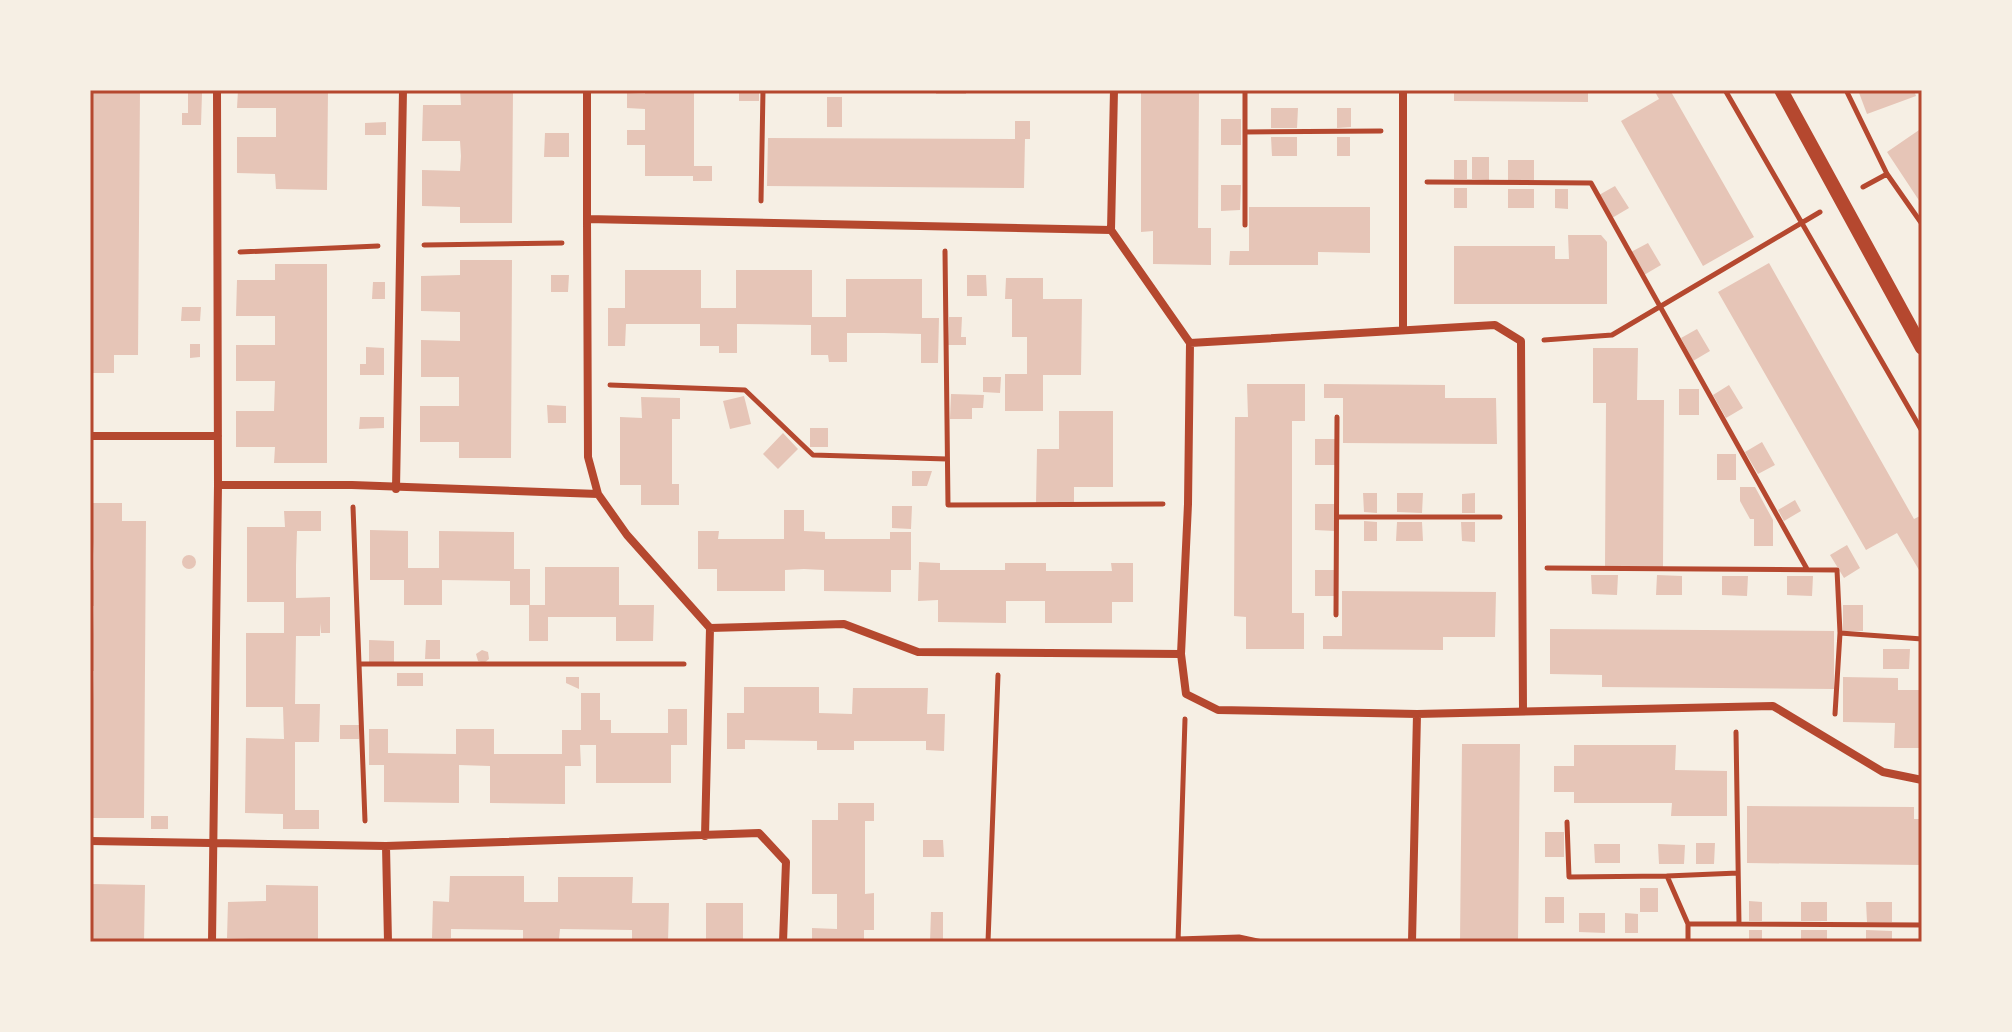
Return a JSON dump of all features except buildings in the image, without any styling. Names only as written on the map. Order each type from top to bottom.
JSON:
[{"type":"street","points":[[212,942],[218,485],[217,90]]},
{"type":"street","points":[[396,489],[403,90]]},
{"type":"street","points":[[587,90],[588,457],[598,494],[627,535],[710,628],[705,836]]},
{"type":"street","points":[[1114,90],[1111,230],[1190,343],[1188,504],[1181,654],[1186,694],[1218,710],[1417,714],[1773,706],[1883,772],[1922,780]]},
{"type":"street","points":[[1403,90],[1403,329]]},
{"type":"street","points":[[1781,90],[1922,348]]},
{"type":"street","points":[[587,219],[1111,230]]},
{"type":"street","points":[[1190,343],[1495,325],[1521,341],[1523,711]]},
{"type":"street","points":[[90,436],[218,436]]},
{"type":"street","points":[[218,485],[352,485],[598,494]]},
{"type":"street","points":[[710,628],[844,624],[918,652],[1181,654]]},
{"type":"street","points":[[1412,942],[1417,714]]},
{"type":"street","points":[[90,841],[386,846],[759,833],[786,862],[783,942]]},
{"type":"street","points":[[386,846],[388,942]]},
{"type":"path","points":[[760,224],[763,90]]},
{"type":"path","points":[[1245,90],[1245,225]]},
{"type":"path","points":[[1725,90],[1922,431]]},
{"type":"path","points":[[1846,90],[1887,174],[1922,224]]},
{"type":"path","points":[[1245,132],[1402,131]]},
{"type":"path","points":[[1521,341],[1612,335],[1887,174]]},
{"type":"path","points":[[1401,182],[1591,183],[1807,569]]},
{"type":"path","points":[[945,228],[948,505],[1188,504]]},
{"type":"path","points":[[588,384],[745,390],[813,455],[947,459]]},
{"type":"path","points":[[1336,615],[1337,417]]},
{"type":"path","points":[[352,485],[361,664],[365,846]]},
{"type":"path","points":[[1337,517],[1521,518]]},
{"type":"path","points":[[1522,568],[1837,570],[1840,633],[1833,744]]},
{"type":"path","points":[[1840,633],[1922,639]]},
{"type":"path","points":[[988,942],[999,653]]},
{"type":"path","points":[[361,664],[710,664]]},
{"type":"path","points":[[1186,694],[1178,941],[1239,937],[1262,942]]},
{"type":"path","points":[[1736,707],[1739,924]]},
{"type":"path","points":[[1567,822],[1569,877],[1738,873]]},
{"type":"path","points":[[1667,876],[1688,924],[1688,942]]},
{"type":"path","points":[[1688,924],[1922,925]]}]
